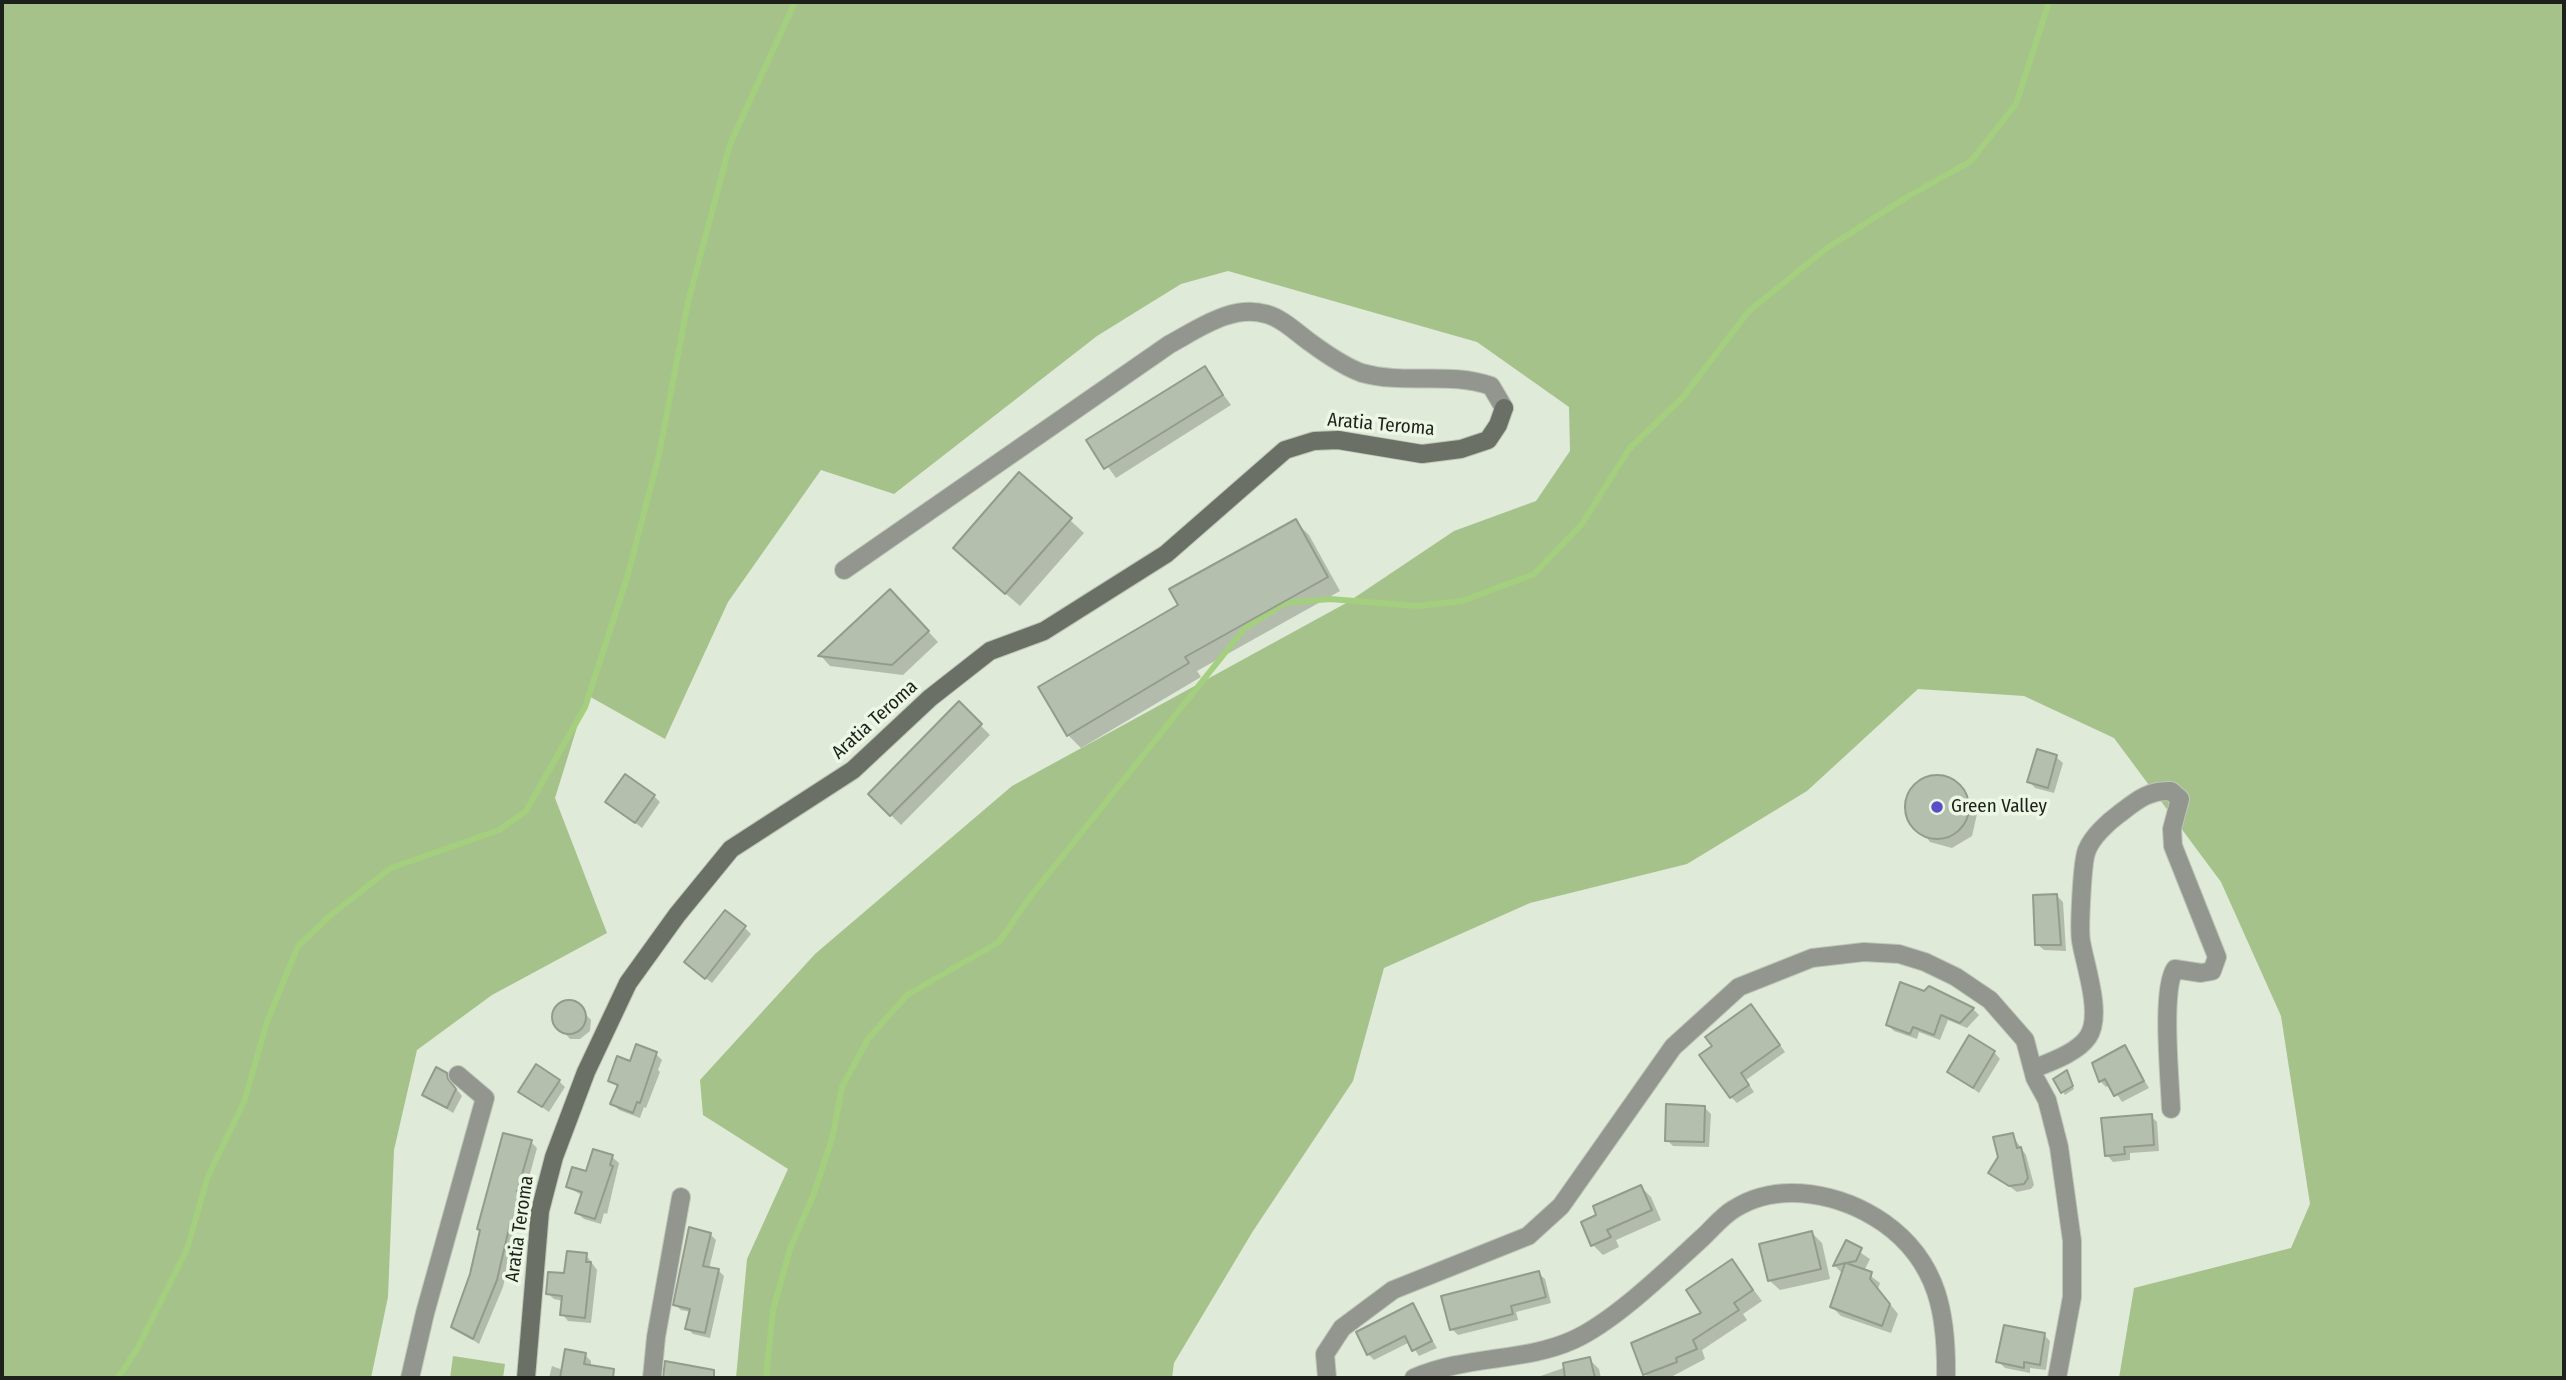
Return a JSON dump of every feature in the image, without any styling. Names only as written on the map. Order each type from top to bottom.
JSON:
[{"type":"main road","name":"Aratia Teroma","points":[[526,1378],[540,1211],[563,1133],[586,1072],[628,983],[677,915],[731,849],[853,770],[930,698],[990,651],[1044,631],[1167,554],[1285,450],[1314,441],[1338,440],[1422,454],[1461,449],[1488,440],[1498,425],[1504,408]]},
{"type":"street","points":[[844,570],[1170,344],[1214,320],[1242,312],[1266,314],[1274,318],[1324,352],[1361,372],[1399,379],[1474,380],[1491,386],[1504,408]]},
{"type":"street","points":[[2033,1069],[2073,1049],[2087,1038],[2092,1028],[2094,1010],[2081,939],[2086,851],[2112,820],[2138,799],[2153,791],[2171,791],[2179,799],[2172,829],[2173,846],[2217,957],[2212,971],[2201,973],[2175,969],[2170,977],[2168,1010],[2171,1109]]},
{"type":"street","points":[[1328,1378],[1325,1354],[1342,1328],[1393,1290],[1528,1236],[1562,1206],[1673,1046],[1739,987],[1771,972],[1821,956],[1864,952],[1891,953],[1925,962],[1956,977],[1990,1000],[2025,1040],[2033,1069],[2047,1100],[2059,1147],[2072,1241],[2072,1297],[2057,1378]]},
{"type":"street","points":[[410,1378],[425,1312],[485,1098],[458,1075]]},
{"type":"street","points":[[1414,1378],[1444,1366],[1531,1352],[1574,1340],[1617,1310],[1734,1209],[1766,1196],[1801,1192],[1869,1213],[1888,1226],[1919,1257],[1941,1300],[1946,1378]]},
{"type":"street","points":[[652,1378],[656,1337],[681,1197]]},
{"type":"green space","points":[[2,2],[2564,2],[2564,1378],[2119,1378],[2134,1288],[2291,1248],[2310,1204],[2281,1016],[2221,882],[2114,738],[2024,696],[1918,689],[1807,791],[1687,864],[1530,903],[1384,968],[1353,1081],[1253,1231],[1174,1363],[1172,1378],[736,1378],[747,1259],[788,1169],[703,1115],[700,1080],[815,954],[1012,786],[1348,602],[1454,531],[1536,501],[1570,451],[1569,407],[1477,342],[1228,271],[1181,284],[1097,336],[894,494],[821,470],[728,602],[665,739],[587,695],[555,798],[607,933],[492,995],[417,1050],[394,1150],[388,1297],[371,1378],[2,1378]]},
{"type":"green space","points":[[453,1356],[505,1364],[503,1378],[450,1378]]},
{"type":"building","points":[[1205,366],[1223,395],[1104,469],[1086,440]]},
{"type":"building","points":[[1019,472],[1072,518],[1005,594],[953,548]]},
{"type":"building","points":[[1296,519],[1328,577],[1185,657],[1189,663],[1067,736],[1038,687],[1178,605],[1169,589]]},
{"type":"building","points":[[890,589],[929,631],[892,665],[818,656]]},
{"type":"building","points":[[959,701],[982,724],[890,816],[868,794]]},
{"type":"building","points":[[2037,749],[2057,755],[2048,788],[2027,782]]},
{"type":"building","points":[[625,774],[655,795],[635,823],[605,802]]},
{"type":"building","name":"Green Valley","points":[[1937,775],[1955,781],[1963,789],[1969,807],[1963,825],[1955,833],[1937,839],[1919,833],[1911,825],[1905,807],[1911,789],[1919,781]]},
{"type":"building","points":[[2057,894],[2061,945],[2035,945],[2033,895]]},
{"type":"building","points":[[725,910],[746,926],[705,979],[684,962]]},
{"type":"building","points":[[1900,982],[1924,991],[1929,986],[1974,1008],[1960,1023],[1941,1015],[1934,1035],[1913,1027],[1910,1034],[1886,1025]]},
{"type":"building","points":[[569,1000],[581,1005],[586,1017],[581,1029],[569,1034],[557,1029],[552,1017],[557,1005]]},
{"type":"building","points":[[1751,1004],[1780,1045],[1741,1073],[1749,1085],[1730,1098],[1699,1055],[1712,1046],[1705,1037]]},
{"type":"building","points":[[1969,1035],[1995,1051],[1973,1088],[1947,1072]]},
{"type":"building","points":[[636,1044],[657,1052],[640,1103],[637,1102],[633,1113],[610,1104],[618,1085],[608,1081],[617,1056],[630,1061]]},
{"type":"building","points":[[2125,1045],[2144,1081],[2114,1096],[2105,1079],[2099,1082],[2092,1063]]},
{"type":"building","points":[[536,1064],[560,1080],[542,1107],[518,1092]]},
{"type":"building","points":[[436,1067],[447,1073],[456,1089],[447,1108],[422,1095]]},
{"type":"building","points":[[2067,1070],[2073,1086],[2061,1093],[2053,1079]]},
{"type":"building","points":[[1666,1104],[1705,1106],[1704,1142],[1665,1141]]},
{"type":"building","points":[[2152,1114],[2154,1145],[2124,1147],[2125,1154],[2105,1156],[2101,1118]]},
{"type":"building","points":[[503,1133],[532,1140],[517,1192],[527,1195],[518,1227],[510,1224],[497,1280],[473,1339],[451,1327],[470,1274],[480,1230],[477,1229]]},
{"type":"building","points":[[2013,1133],[2017,1148],[2021,1147],[2028,1178],[2024,1184],[2009,1186],[1988,1173],[1998,1157],[1993,1137]]},
{"type":"building","points":[[593,1149],[613,1155],[610,1165],[613,1166],[595,1219],[575,1213],[582,1192],[566,1187],[572,1167],[586,1171]]},
{"type":"building","points":[[1641,1185],[1652,1210],[1607,1230],[1611,1237],[1591,1246],[1581,1222],[1596,1215],[1593,1206]]},
{"type":"building","points":[[689,1227],[711,1233],[703,1266],[719,1269],[705,1333],[685,1329],[690,1309],[673,1305]]},
{"type":"building","points":[[1812,1231],[1821,1269],[1768,1281],[1759,1244]]},
{"type":"building","points":[[1846,1240],[1862,1248],[1856,1261],[1846,1263],[1872,1272],[1870,1279],[1890,1304],[1882,1326],[1830,1307],[1845,1263],[1833,1266]]},
{"type":"building","points":[[567,1251],[587,1253],[586,1262],[591,1262],[585,1318],[560,1315],[562,1296],[546,1294],[548,1272],[564,1273]]},
{"type":"building","points":[[1732,1259],[1753,1290],[1734,1303],[1739,1310],[1693,1340],[1697,1349],[1676,1358],[1677,1362],[1643,1375],[1631,1343],[1701,1313],[1686,1290]]},
{"type":"building","points":[[1539,1271],[1546,1297],[1511,1306],[1513,1314],[1450,1330],[1441,1296]]},
{"type":"building","points":[[1413,1303],[1432,1341],[1412,1351],[1405,1336],[1367,1355],[1356,1332]]},
{"type":"building","points":[[2004,1325],[2045,1333],[2040,1365],[2024,1362],[2024,1368],[1996,1362]]},
{"type":"building","points":[[565,1349],[586,1353],[584,1364],[614,1369],[613,1378],[560,1378]]},
{"type":"building","points":[[1590,1357],[1595,1378],[1565,1378],[1563,1363]]},
{"type":"building","points":[[665,1361],[714,1370],[714,1378],[663,1378]]},
{"type":"waterway","points":[[118,1378],[137,1349],[187,1249],[208,1176],[244,1102],[267,1022],[298,946],[332,914],[391,868],[499,830],[526,811],[585,707],[627,578],[659,455],[688,302],[730,144],[795,2]]},
{"type":"waterway","points":[[766,1378],[773,1310],[790,1249],[813,1196],[832,1139],[842,1087],[868,1039],[907,995],[999,942],[1030,897],[1244,629],[1285,603],[1330,599],[1417,606],[1462,601],[1534,574],[1582,524],[1629,449],[1683,397],[1749,311],[1827,248],[1907,197],[1971,161],[2016,104],[2049,2]]},
{"type":"place","name":"Green Valley","points":[[1937,807]]}]
